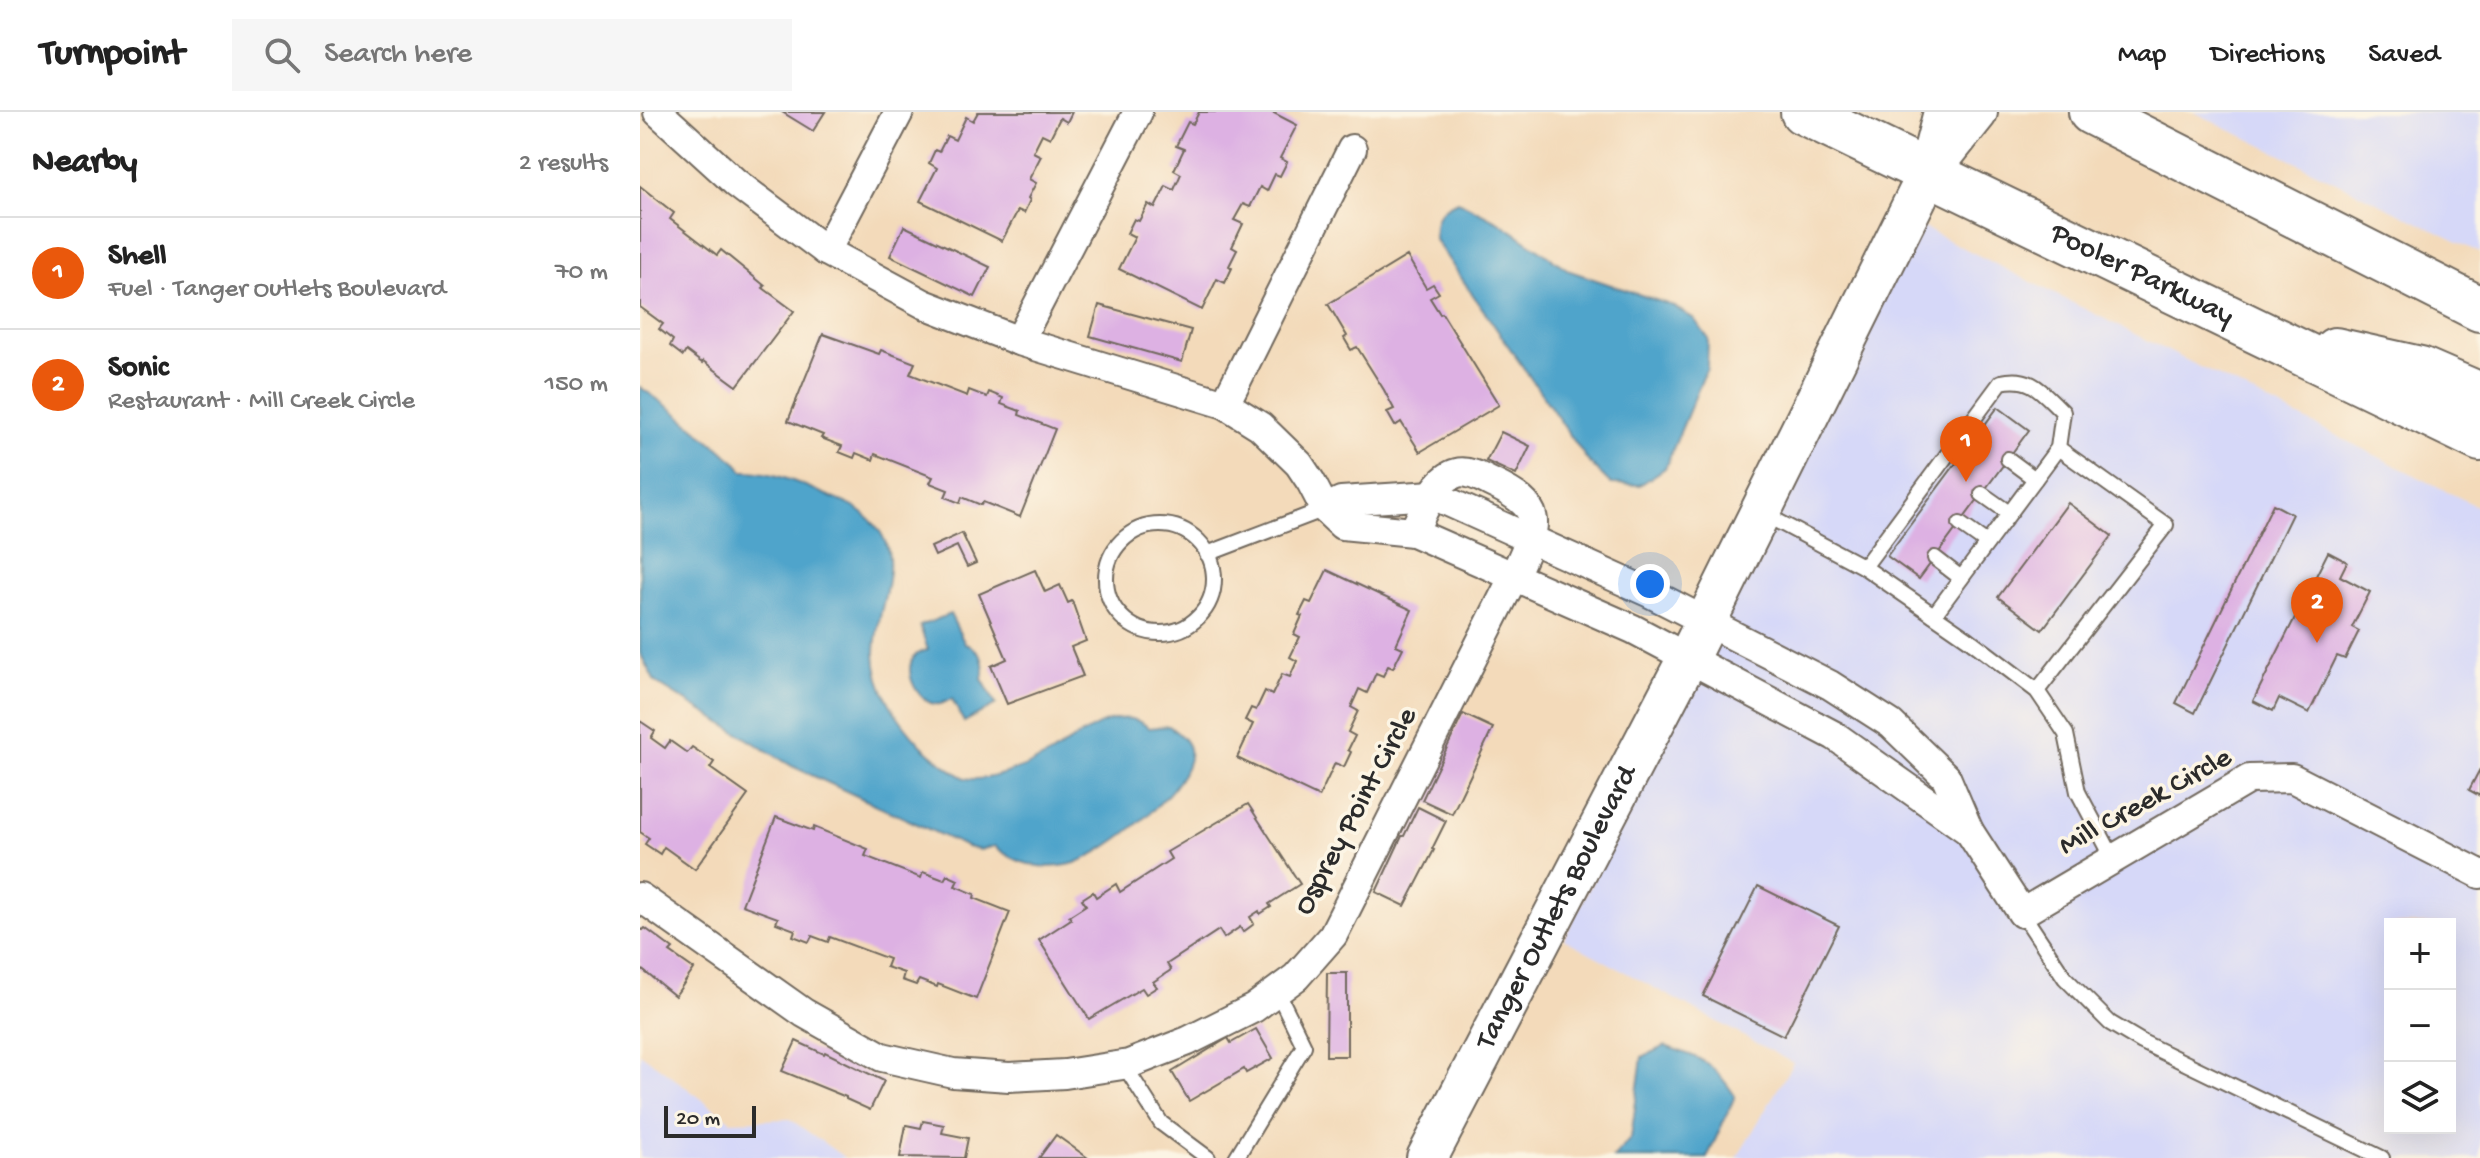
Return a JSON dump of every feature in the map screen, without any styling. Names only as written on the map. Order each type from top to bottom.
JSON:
[{"type":"main road","name":"Pooler Parkway","points":[[1803,112],[2480,439]]},
{"type":"main road","points":[[2091,112],[2480,309]]},
{"type":"main road","points":[[2266,335],[2420,369],[2480,395]]},
{"type":"street","points":[[658,112],[736,183],[826,251],[924,304],[1019,341],[1225,404],[1260,426],[1299,464],[1325,509],[1342,525],[1413,532],[1633,629],[1835,736],[1969,831]]},
{"type":"street","points":[[826,251],[899,112]]},
{"type":"street","points":[[1019,341],[1138,112]]},
{"type":"street","points":[[1928,174],[1944,112]]},
{"type":"street","points":[[1760,512],[1928,174],[1977,112]]},
{"type":"street","points":[[1225,404],[1352,149]]},
{"type":"street","points":[[1413,532],[1441,483],[1456,473],[1472,474],[1517,495],[1530,507],[1534,523],[1530,540],[1650,593],[1830,685],[1891,724],[1946,777],[1969,831],[2022,913]]},
{"type":"street","points":[[1325,509],[1341,501],[1433,495]]},
{"type":"street","name":"Tanger Outlets Boulevard","points":[[1427,1158],[1688,658],[1760,512]]},
{"type":"street","name":"Osprey Point Circle","points":[[640,897],[804,1013],[882,1057],[953,1073],[1009,1077],[1065,1074],[1124,1065],[1188,1041],[1254,1008],[1296,977],[1333,935],[1530,540]]},
{"type":"street","name":"Mill Creek Circle","points":[[2022,913],[2249,779],[2292,778],[2480,874]]},
{"type":"lane","points":[[1864,567],[1924,497],[1971,433],[2001,382],[2019,378],[2039,388],[2063,412],[2058,448],[1934,615]]},
{"type":"lane","points":[[2037,691],[2166,525],[2058,448]]},
{"type":"lane","points":[[2008,459],[2035,479]]},
{"type":"lane","points":[[1982,494],[2009,513]]},
{"type":"lane","points":[[1207,554],[1325,509]]},
{"type":"lane","points":[[1760,512],[1864,567],[2037,691],[2066,734],[2078,792],[2114,860]]},
{"type":"lane","points":[[1960,524],[1987,543]]},
{"type":"lane","points":[[1165,525],[1186,531],[1203,545],[1207,554],[1213,565],[1214,587],[1206,608],[1191,624],[1173,632],[1153,632],[1135,627],[1120,615],[1110,598],[1106,577],[1111,556],[1124,538],[1142,527],[1165,525]]},
{"type":"lane","points":[[1935,558],[1961,578]]},
{"type":"lane","points":[[2022,913],[2065,978],[2110,1023],[2142,1042],[2382,1158]]},
{"type":"lane","points":[[1236,1158],[1304,1046],[1277,991]]},
{"type":"lane","points":[[1124,1065],[1161,1123],[1208,1158]]},
{"type":"shaded area","points":[[2194,112],[2480,112],[2480,253]]},
{"type":"shaded area","points":[[1916,224],[2480,508],[2480,1158],[1737,1158],[1793,1063],[1564,939]]},
{"type":"shaded area","points":[[640,1053],[731,1121],[790,1119],[845,1158],[640,1158]]},
{"type":"water","points":[[1458,201],[1499,222],[1570,271],[1673,306],[1694,319],[1708,338],[1707,368],[1665,468],[1640,485],[1611,484],[1588,461],[1435,240],[1438,215]]},
{"type":"water","points":[[640,387],[673,410],[743,471],[774,475],[805,486],[857,509],[875,525],[885,541],[889,558],[875,654],[879,680],[904,725],[921,745],[948,767],[969,779],[1002,774],[1045,758],[1099,725],[1125,718],[1149,728],[1169,726],[1184,739],[1189,749],[1187,764],[1178,781],[1146,816],[1107,846],[1075,863],[1042,867],[1012,858],[994,846],[980,850],[967,847],[792,766],[655,682],[640,653]]},
{"type":"water","points":[[950,614],[965,644],[975,649],[981,657],[982,679],[996,704],[964,722],[952,699],[940,704],[925,700],[911,677],[912,661],[917,654],[928,650],[920,626]]},
{"type":"water","points":[[1665,1046],[1689,1054],[1713,1068],[1735,1096],[1707,1158],[1613,1158],[1631,1138],[1642,1057]]},
{"type":"building","points":[[782,112],[825,112],[813,131]]},
{"type":"building","points":[[978,112],[1072,112],[1067,122],[1060,118],[1050,138],[1042,134],[1033,152],[1041,156],[1029,179],[1036,183],[1028,198],[1030,200],[1024,213],[1018,210],[1002,241],[920,201],[937,168],[929,163],[935,150],[939,152],[947,136],[955,140],[966,117],[973,121]]},
{"type":"building","points":[[1199,112],[1272,112],[1297,125],[1280,158],[1287,162],[1280,176],[1275,174],[1267,191],[1260,187],[1250,207],[1243,204],[1234,220],[1243,224],[1232,247],[1237,250],[1229,266],[1232,268],[1225,283],[1217,279],[1202,310],[1119,269],[1135,237],[1127,233],[1134,219],[1139,221],[1148,204],[1155,208],[1166,186],[1174,190],[1181,174],[1174,170],[1184,149],[1176,146],[1188,122],[1193,124]]},
{"type":"building","points":[[640,186],[674,213],[670,219],[717,255],[721,250],[794,311],[737,386],[703,361],[686,351],[683,356],[670,346],[673,340],[659,329],[663,324],[640,307]]},
{"type":"building","points":[[904,226],[990,267],[975,297],[890,256]]},
{"type":"building","points":[[1407,256],[1426,288],[1433,284],[1439,293],[1430,298],[1499,405],[1420,452],[1401,422],[1395,426],[1387,412],[1394,409],[1384,390],[1357,347],[1351,350],[1344,338],[1347,336],[1328,304]]},
{"type":"building","points":[[1099,305],[1191,330],[1182,362],[1090,336]]},
{"type":"building","points":[[823,334],[915,363],[910,374],[967,396],[969,390],[987,397],[989,392],[1003,398],[1001,404],[1020,411],[1019,415],[1055,429],[1020,517],[983,502],[981,505],[962,497],[960,503],[945,497],[948,490],[930,483],[933,477],[875,454],[873,460],[856,453],[854,458],[839,452],[842,446],[821,438],[823,435],[788,421]]},
{"type":"building","points":[[1998,407],[2029,430],[1919,579],[1887,556]]},
{"type":"building","points":[[1501,432],[1530,446],[1516,475],[1486,461]]},
{"type":"building","points":[[2068,503],[2112,536],[2042,630],[1998,597]]},
{"type":"building","points":[[2273,504],[2292,514],[2195,713],[2176,703]]},
{"type":"building","points":[[962,533],[976,563],[967,567],[957,546],[935,556],[931,547]]},
{"type":"building","points":[[2328,552],[2347,562],[2340,576],[2370,592],[2352,627],[2359,631],[2345,659],[2337,656],[2309,713],[2279,698],[2273,711],[2253,701]]},
{"type":"building","points":[[1035,570],[1045,592],[1060,585],[1068,603],[1072,601],[1086,641],[1071,647],[1083,676],[1007,704],[991,666],[1007,659],[979,594]]},
{"type":"building","points":[[1327,570],[1412,610],[1396,645],[1403,648],[1393,668],[1388,666],[1383,676],[1376,673],[1367,693],[1359,689],[1351,707],[1358,711],[1348,732],[1355,736],[1348,750],[1351,752],[1344,767],[1335,763],[1319,797],[1237,758],[1253,724],[1245,720],[1251,708],[1256,710],[1265,691],[1272,695],[1282,674],[1290,677],[1297,661],[1290,657],[1300,637],[1294,634],[1302,616],[1299,615],[1306,601],[1311,603]]},
{"type":"building","points":[[1463,714],[1493,728],[1452,814],[1422,800]]},
{"type":"building","points":[[640,721],[655,731],[651,738],[665,748],[670,741],[687,753],[692,747],[714,762],[710,768],[748,795],[695,869],[664,847],[660,854],[645,844],[649,838],[640,832]]},
{"type":"building","points":[[2480,769],[2480,796],[2469,790]]},
{"type":"building","points":[[1248,804],[1300,884],[1269,904],[1271,907],[1250,917],[1254,924],[1243,932],[1240,927],[1224,938],[1219,930],[1167,964],[1171,970],[1153,982],[1157,987],[1146,994],[1142,988],[1089,1019],[1039,940],[1086,905],[1082,899],[1093,892],[1096,897],[1116,884],[1120,892],[1171,859],[1167,852]]},
{"type":"building","points":[[1418,807],[1446,821],[1405,906],[1376,892]]},
{"type":"building","points":[[776,817],[813,831],[814,827],[868,849],[865,856],[921,878],[923,872],[944,880],[947,875],[958,880],[955,886],[975,894],[974,898],[1010,912],[976,999],[938,984],[937,987],[919,980],[916,985],[902,980],[904,973],[886,967],[889,959],[830,937],[828,942],[812,936],[809,942],[793,936],[795,930],[776,923],[778,918],[742,905]]},
{"type":"building","points":[[1758,886],[1839,926],[1784,1036],[1703,996]]},
{"type":"building","points":[[645,928],[694,969],[675,996],[640,968],[640,929]]},
{"type":"building","points":[[1327,973],[1347,973],[1347,1056],[1326,1056]]},
{"type":"building","points":[[1256,1029],[1273,1058],[1246,1073],[1244,1069],[1189,1101],[1172,1072],[1228,1038],[1231,1043]]},
{"type":"building","points":[[796,1041],[884,1081],[870,1110],[782,1071]]},
{"type":"building","points":[[923,1121],[944,1125],[942,1133],[968,1138],[964,1158],[900,1157],[906,1125],[921,1128]]},
{"type":"building","points":[[1056,1135],[1088,1158],[1039,1158]]},
{"type":"place","name":"Shell","points":[[1966,482]]},
{"type":"place","name":"Sonic","points":[[2317,643]]}]
